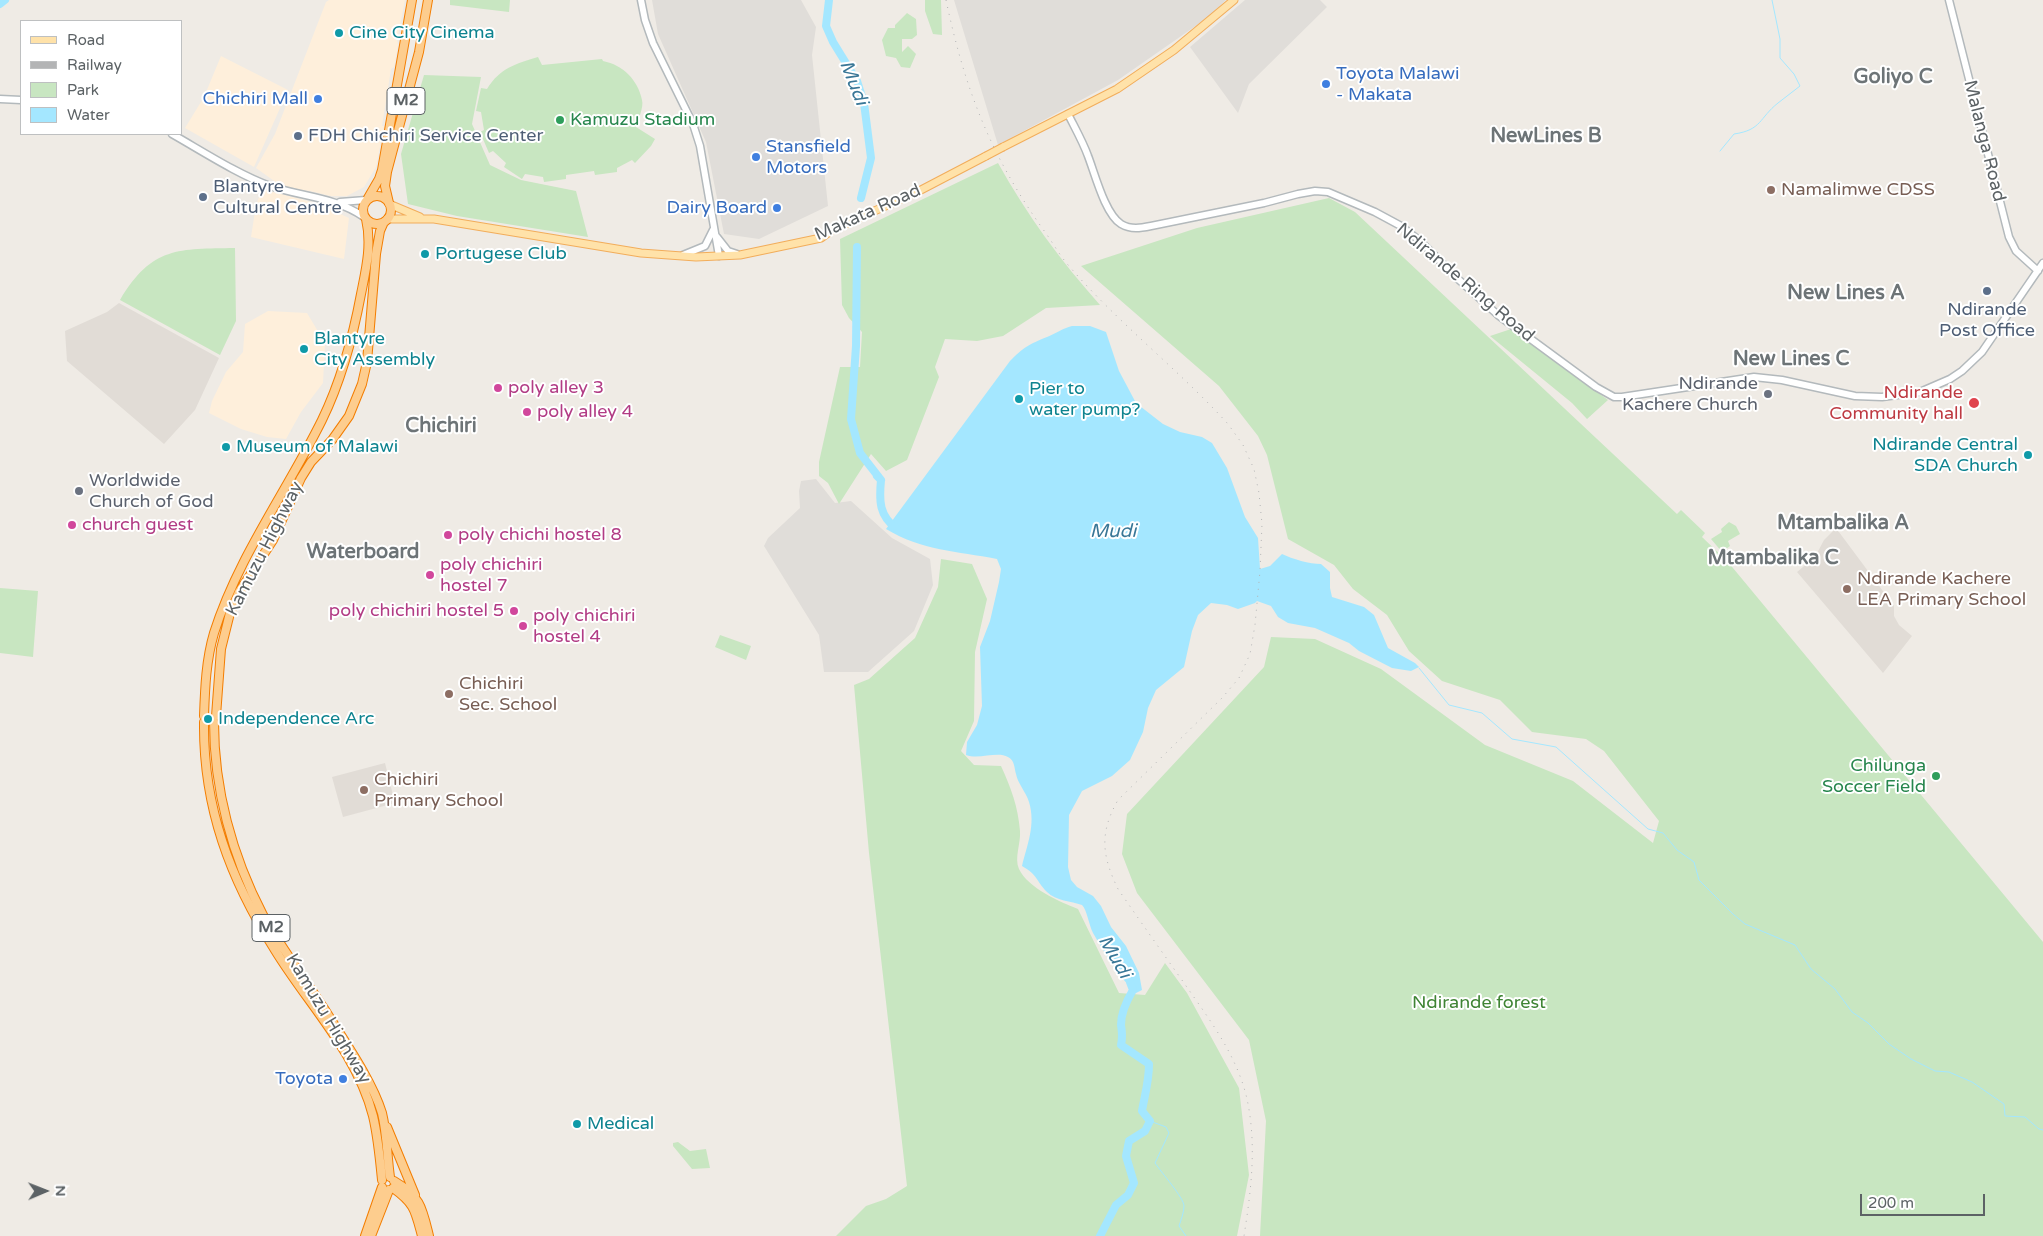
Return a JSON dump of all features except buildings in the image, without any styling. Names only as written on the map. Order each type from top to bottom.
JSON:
[{"type":"highway","name":"M2","points":[[365,218],[363,208],[379,180],[382,170],[412,0]]},
{"type":"highway","name":"M2","points":[[386,221],[391,209],[385,186],[387,172],[419,52],[428,0]]},
{"type":"highway","points":[[367,199],[377,196],[386,199],[389,203]]},
{"type":"highway","points":[[365,218],[374,224],[386,221]]},
{"type":"highway","name":"Kamuzu Highway","points":[[365,218],[370,243],[368,262],[358,314],[340,374],[323,418],[245,561],[219,620],[208,662],[204,719],[205,759],[209,789],[217,828],[228,863],[247,904],[276,952],[343,1050],[358,1079],[373,1116],[388,1184],[365,1236]]},
{"type":"highway","name":"Kamuzu Highway","points":[[371,1236],[388,1184],[382,1113],[349,1047],[264,916],[246,878],[232,841],[220,788],[216,757],[215,719],[221,649],[227,623],[236,599],[273,540],[301,478],[311,462],[345,422],[362,384],[367,362],[376,254],[380,231],[386,221]]},
{"type":"highway","points":[[382,1113],[422,1208],[429,1236]]},
{"type":"highway","points":[[388,1184],[415,1195]]},
{"type":"highway","points":[[388,1184],[413,1206],[422,1236]]},
{"type":"main road","name":"Makata Road","points":[[386,221],[422,218],[600,247],[680,256],[740,255],[821,238],[832,230],[918,191],[1117,89],[1159,60],[1234,0]]},
{"type":"main road","name":"Makata Road","points":[[389,203],[422,218]]},
{"type":"street","points":[[641,0],[645,20],[653,43],[693,124],[705,168],[713,212],[713,233],[706,246],[680,256]]},
{"type":"street","name":"Malanga Road","points":[[1949,0],[2009,237],[2016,251],[2038,271]]},
{"type":"street","points":[[0,99],[20,100]]},
{"type":"street","name":"Ndirande Ring Road","points":[[1068,114],[1088,155],[1109,210],[1117,221],[1124,226],[1132,228],[1151,226],[1264,203],[1298,194],[1315,191],[1328,192],[1375,212],[1401,226],[1498,315],[1596,387],[1614,397],[1650,394],[1754,377],[1778,380],[1854,396],[1882,397],[1920,392],[1950,379],[1978,356],[1990,342],[2043,263]]},
{"type":"street","points":[[174,135],[216,159],[271,186],[334,201],[365,218]]},
{"type":"street","points":[[334,201],[367,199]]},
{"type":"street","points":[[712,222],[719,256]]},
{"type":"street","points":[[716,234],[728,251],[740,255]]},
{"type":"shaded area","name":"Chichiri Mall","points":[[329,0],[405,0],[394,67],[391,69],[382,126],[384,126],[376,167],[364,187],[347,196],[331,196],[292,189],[277,183],[256,168],[275,134],[326,2]]},
{"type":"shaded area","points":[[652,0],[801,0],[816,27],[812,55],[828,206],[759,239],[724,234],[706,142],[658,34]]},
{"type":"shaded area","points":[[954,0],[1226,0],[1210,16],[1118,80],[998,145]]},
{"type":"shaded area","points":[[1245,0],[1320,0],[1327,7],[1249,84],[1238,113],[1190,47]]},
{"type":"shaded area","points":[[221,56],[288,90],[254,167],[185,128],[204,97]]},
{"type":"shaded area","points":[[262,189],[319,204],[349,218],[344,259],[251,237],[256,205]]},
{"type":"shaded area","points":[[119,303],[219,358],[195,410],[164,444],[67,361],[65,331],[107,312]]},
{"type":"shaded area","name":"Blantyre City Assembly","points":[[268,311],[307,313],[325,343],[323,383],[301,412],[286,439],[267,437],[241,429],[209,413],[212,401],[226,372],[243,352],[245,324]]},
{"type":"shaded area","points":[[816,479],[835,503],[851,501],[892,538],[930,559],[933,585],[914,631],[868,672],[824,672],[819,635],[764,546],[768,538],[800,508],[799,491],[801,481]]},
{"type":"shaded area","name":"Ndirande Kachere LEA Primary School","points":[[1836,528],[1894,606],[1894,616],[1899,625],[1912,636],[1883,673],[1797,572],[1815,557],[1824,540]]},
{"type":"shaded area","name":"Chichiri Primary School","points":[[385,763],[395,803],[343,817],[332,777]]},
{"type":"green space","points":[[450,0],[510,0],[509,12],[450,5]]},
{"type":"green space","points":[[925,0],[941,0],[942,35],[933,34],[925,11]]},
{"type":"green space","points":[[907,13],[916,19],[917,35],[912,39],[902,39],[902,52],[908,46],[916,54],[910,68],[901,67],[896,58],[886,56],[882,40],[888,28],[895,28],[895,25]]},
{"type":"green space","name":"Kamuzu Stadium","points":[[538,57],[542,65],[602,59],[623,70],[633,80],[640,93],[642,106],[636,127],[655,139],[651,146],[635,163],[632,160],[617,168],[617,172],[595,175],[594,171],[566,175],[566,179],[544,182],[543,177],[525,174],[522,179],[504,167],[506,163],[493,151],[489,153],[480,132],[484,130],[481,112],[476,111],[481,88],[487,89],[503,71]]},
{"type":"green space","points":[[424,75],[481,77],[472,124],[490,165],[521,180],[576,191],[588,237],[457,216],[408,204],[401,154]]},
{"type":"green space","points":[[998,163],[1045,237],[1100,305],[1046,308],[1003,336],[977,341],[945,339],[935,367],[939,377],[907,460],[886,471],[871,454],[839,504],[828,483],[819,476],[819,462],[840,367],[860,367],[862,332],[849,318],[842,305],[840,239]]},
{"type":"green space","name":"Ndirande forest","points":[[1329,198],[1355,212],[1677,514],[1681,510],[1705,533],[1702,537],[1728,562],[2043,942],[2043,1236],[1260,1236],[1266,1121],[1249,1040],[1137,893],[1122,854],[1127,814],[1264,667],[1271,637],[1315,639],[1381,669],[1485,745],[1573,781],[1653,843],[1659,821],[1604,751],[1586,739],[1532,732],[1500,700],[1442,681],[1409,651],[1387,615],[1353,589],[1334,565],[1288,539],[1267,455],[1258,436],[1219,386],[1081,266],[1197,228]]},
{"type":"green space","points":[[235,248],[236,321],[220,355],[120,300],[132,282],[144,269],[168,254],[198,249]]},
{"type":"green space","points":[[1511,329],[1608,400],[1587,419],[1572,403],[1490,336]]},
{"type":"green space","points":[[1729,522],[1736,526],[1740,534],[1728,541],[1730,546],[1722,552],[1711,539],[1722,532],[1721,529]]},
{"type":"green space","points":[[941,559],[972,564],[987,599],[975,652],[974,721],[961,751],[974,765],[1001,766],[1018,813],[1020,836],[1017,860],[1019,869],[1023,876],[1037,888],[1078,909],[1119,993],[1145,995],[1165,963],[1187,993],[1239,1088],[1249,1175],[1237,1236],[836,1236],[866,1206],[886,1199],[907,1186],[869,853],[854,685],[869,679],[915,638],[938,587]]},
{"type":"green space","points":[[0,588],[38,591],[33,657],[0,653]]},
{"type":"green space","points":[[720,635],[751,646],[746,660],[715,647]]},
{"type":"green space","points":[[678,1142],[690,1151],[706,1149],[710,1168],[692,1169],[673,1146],[673,1143]]},
{"type":"water","name":"Mudi","points":[[1072,326],[1090,326],[1106,332],[1119,371],[1136,403],[1163,424],[1180,432],[1202,437],[1212,443],[1227,468],[1245,517],[1258,538],[1260,569],[1270,566],[1282,554],[1301,561],[1321,564],[1330,572],[1332,597],[1364,607],[1374,615],[1388,648],[1419,667],[1411,671],[1392,668],[1359,651],[1349,643],[1315,628],[1288,623],[1278,617],[1271,606],[1257,601],[1238,609],[1227,605],[1211,603],[1198,615],[1192,631],[1184,667],[1156,690],[1148,708],[1143,732],[1130,760],[1112,776],[1082,791],[1069,815],[1068,867],[1071,880],[1077,887],[1093,896],[1101,906],[1111,927],[1126,946],[1139,973],[1142,990],[1136,993],[1118,972],[1093,933],[1082,905],[1051,895],[1031,872],[1022,866],[1032,819],[1028,798],[1017,778],[1012,760],[1004,755],[976,757],[966,755],[967,742],[977,725],[982,706],[980,647],[990,621],[999,582],[1001,569],[997,559],[926,546],[886,529],[1010,361],[1031,344]]},
{"type":"waterway","points":[[0,4],[5,0]]},
{"type":"waterway","name":"Mudi","points":[[829,0],[826,26],[833,42],[857,81],[864,103],[871,158],[861,198]]},
{"type":"waterway","points":[[1720,151],[1734,134],[1750,130],[1772,108],[1800,86],[1794,74],[1780,58],[1780,39],[1772,0]]},
{"type":"waterway","name":"Mudi","points":[[857,247],[856,346],[851,419],[860,453],[881,480]]},
{"type":"waterway","points":[[877,476],[881,480],[880,501],[882,508],[887,519],[897,529]]},
{"type":"waterway","points":[[1419,668],[1449,705],[1482,713],[1512,739],[1556,747],[1648,829],[1663,833],[1677,850],[1694,862],[1699,880],[1745,924],[1795,945],[1811,969],[1835,989],[1852,1012],[1868,1023],[1889,1044],[1911,1059],[1935,1071],[1949,1072],[1972,1082],[2004,1104],[2005,1116],[2025,1117],[2039,1129],[2043,1130]]},
{"type":"waterway","name":"Mudi","points":[[1100,1236],[1116,1205],[1128,1195],[1134,1183],[1126,1156],[1129,1141],[1145,1131],[1150,1121],[1142,1111],[1148,1082],[1149,1064],[1121,1045],[1122,1015],[1133,990],[1130,982]]},
{"type":"waterway","points":[[1150,1121],[1166,1127],[1169,1133],[1155,1163],[1183,1202],[1184,1211],[1179,1226],[1186,1236]]},
{"type":"railway","points":[[946,0],[962,64],[982,122],[1009,177],[1026,204],[1063,258],[1088,287],[1228,424],[1243,445],[1254,469],[1262,524],[1260,571],[1250,654],[1239,678],[1222,698],[1118,800],[1105,834],[1106,855],[1118,889],[1221,1038],[1242,1083],[1247,1099],[1252,1133],[1251,1185],[1244,1236]]},
{"type":"place","name":"Cine City Cinema","points":[[339,33]]},
{"type":"place","name":"Toyota Malawi - Makata","points":[[1326,84]]},
{"type":"place","name":"Chichiri Mall","points":[[318,99]]},
{"type":"place","name":"Kamuzu Stadium","points":[[560,120]]},
{"type":"place","name":"FDH Chichiri Service Center","points":[[298,136]]},
{"type":"place","name":"Stansfield Motors","points":[[756,157]]},
{"type":"place","name":"Namalimwe CDSS","points":[[1771,190]]},
{"type":"place","name":"Blantyre Cultural Centre","points":[[203,197]]},
{"type":"place","name":"Dairy Board","points":[[777,208]]},
{"type":"place","name":"Portugese Club","points":[[425,254]]},
{"type":"place","name":"Ndirande Post Office","points":[[1987,291]]},
{"type":"place","name":"Blantyre City Assembly","points":[[304,349]]},
{"type":"place","name":"poly alley 3","points":[[498,388]]},
{"type":"place","name":"Ndirande Kachere Church","points":[[1768,394]]},
{"type":"place","name":"Pier to water pump?","points":[[1019,399]]},
{"type":"place","name":"Ndirande Community hall","points":[[1974,403]]},
{"type":"place","name":"poly alley 4","points":[[527,412]]},
{"type":"place","name":"Museum of Malawi","points":[[226,447]]},
{"type":"place","name":"Ndirande Central SDA Church","points":[[2028,455]]},
{"type":"place","name":"Worldwide Church of God","points":[[79,491]]},
{"type":"place","name":"church guest","points":[[72,525]]},
{"type":"place","name":"poly chichi hostel 8","points":[[448,535]]},
{"type":"place","name":"poly chichiri hostel 7","points":[[430,575]]},
{"type":"place","name":"Ndirande Kachere LEA Primary School","points":[[1847,589]]},
{"type":"place","name":"poly chichiri hostel 5","points":[[514,611]]},
{"type":"place","name":"poly chichiri hostel 4","points":[[523,626]]},
{"type":"place","name":"Chichiri Sec. School","points":[[449,694]]},
{"type":"place","name":"Independence Arc","points":[[208,719]]},
{"type":"place","name":"Chilunga Soccer Field","points":[[1936,776]]},
{"type":"place","name":"Chichiri Primary School","points":[[364,790]]},
{"type":"place","name":"Toyota","points":[[343,1079]]},
{"type":"place","name":"Medical","points":[[577,1124]]},
{"type":"district","name":"Goliyo C","points":[[1893,78]]},
{"type":"district","name":"NewLines B","points":[[1546,137]]},
{"type":"district","name":"New Lines A","points":[[1846,294]]},
{"type":"district","name":"New Lines C","points":[[1791,360]]},
{"type":"district","name":"Chichiri","points":[[441,427]]},
{"type":"district","name":"Mtambalika A","points":[[1843,524]]},
{"type":"district","name":"Waterboard","points":[[363,553]]},
{"type":"district","name":"Mtambalika C","points":[[1773,559]]}]
